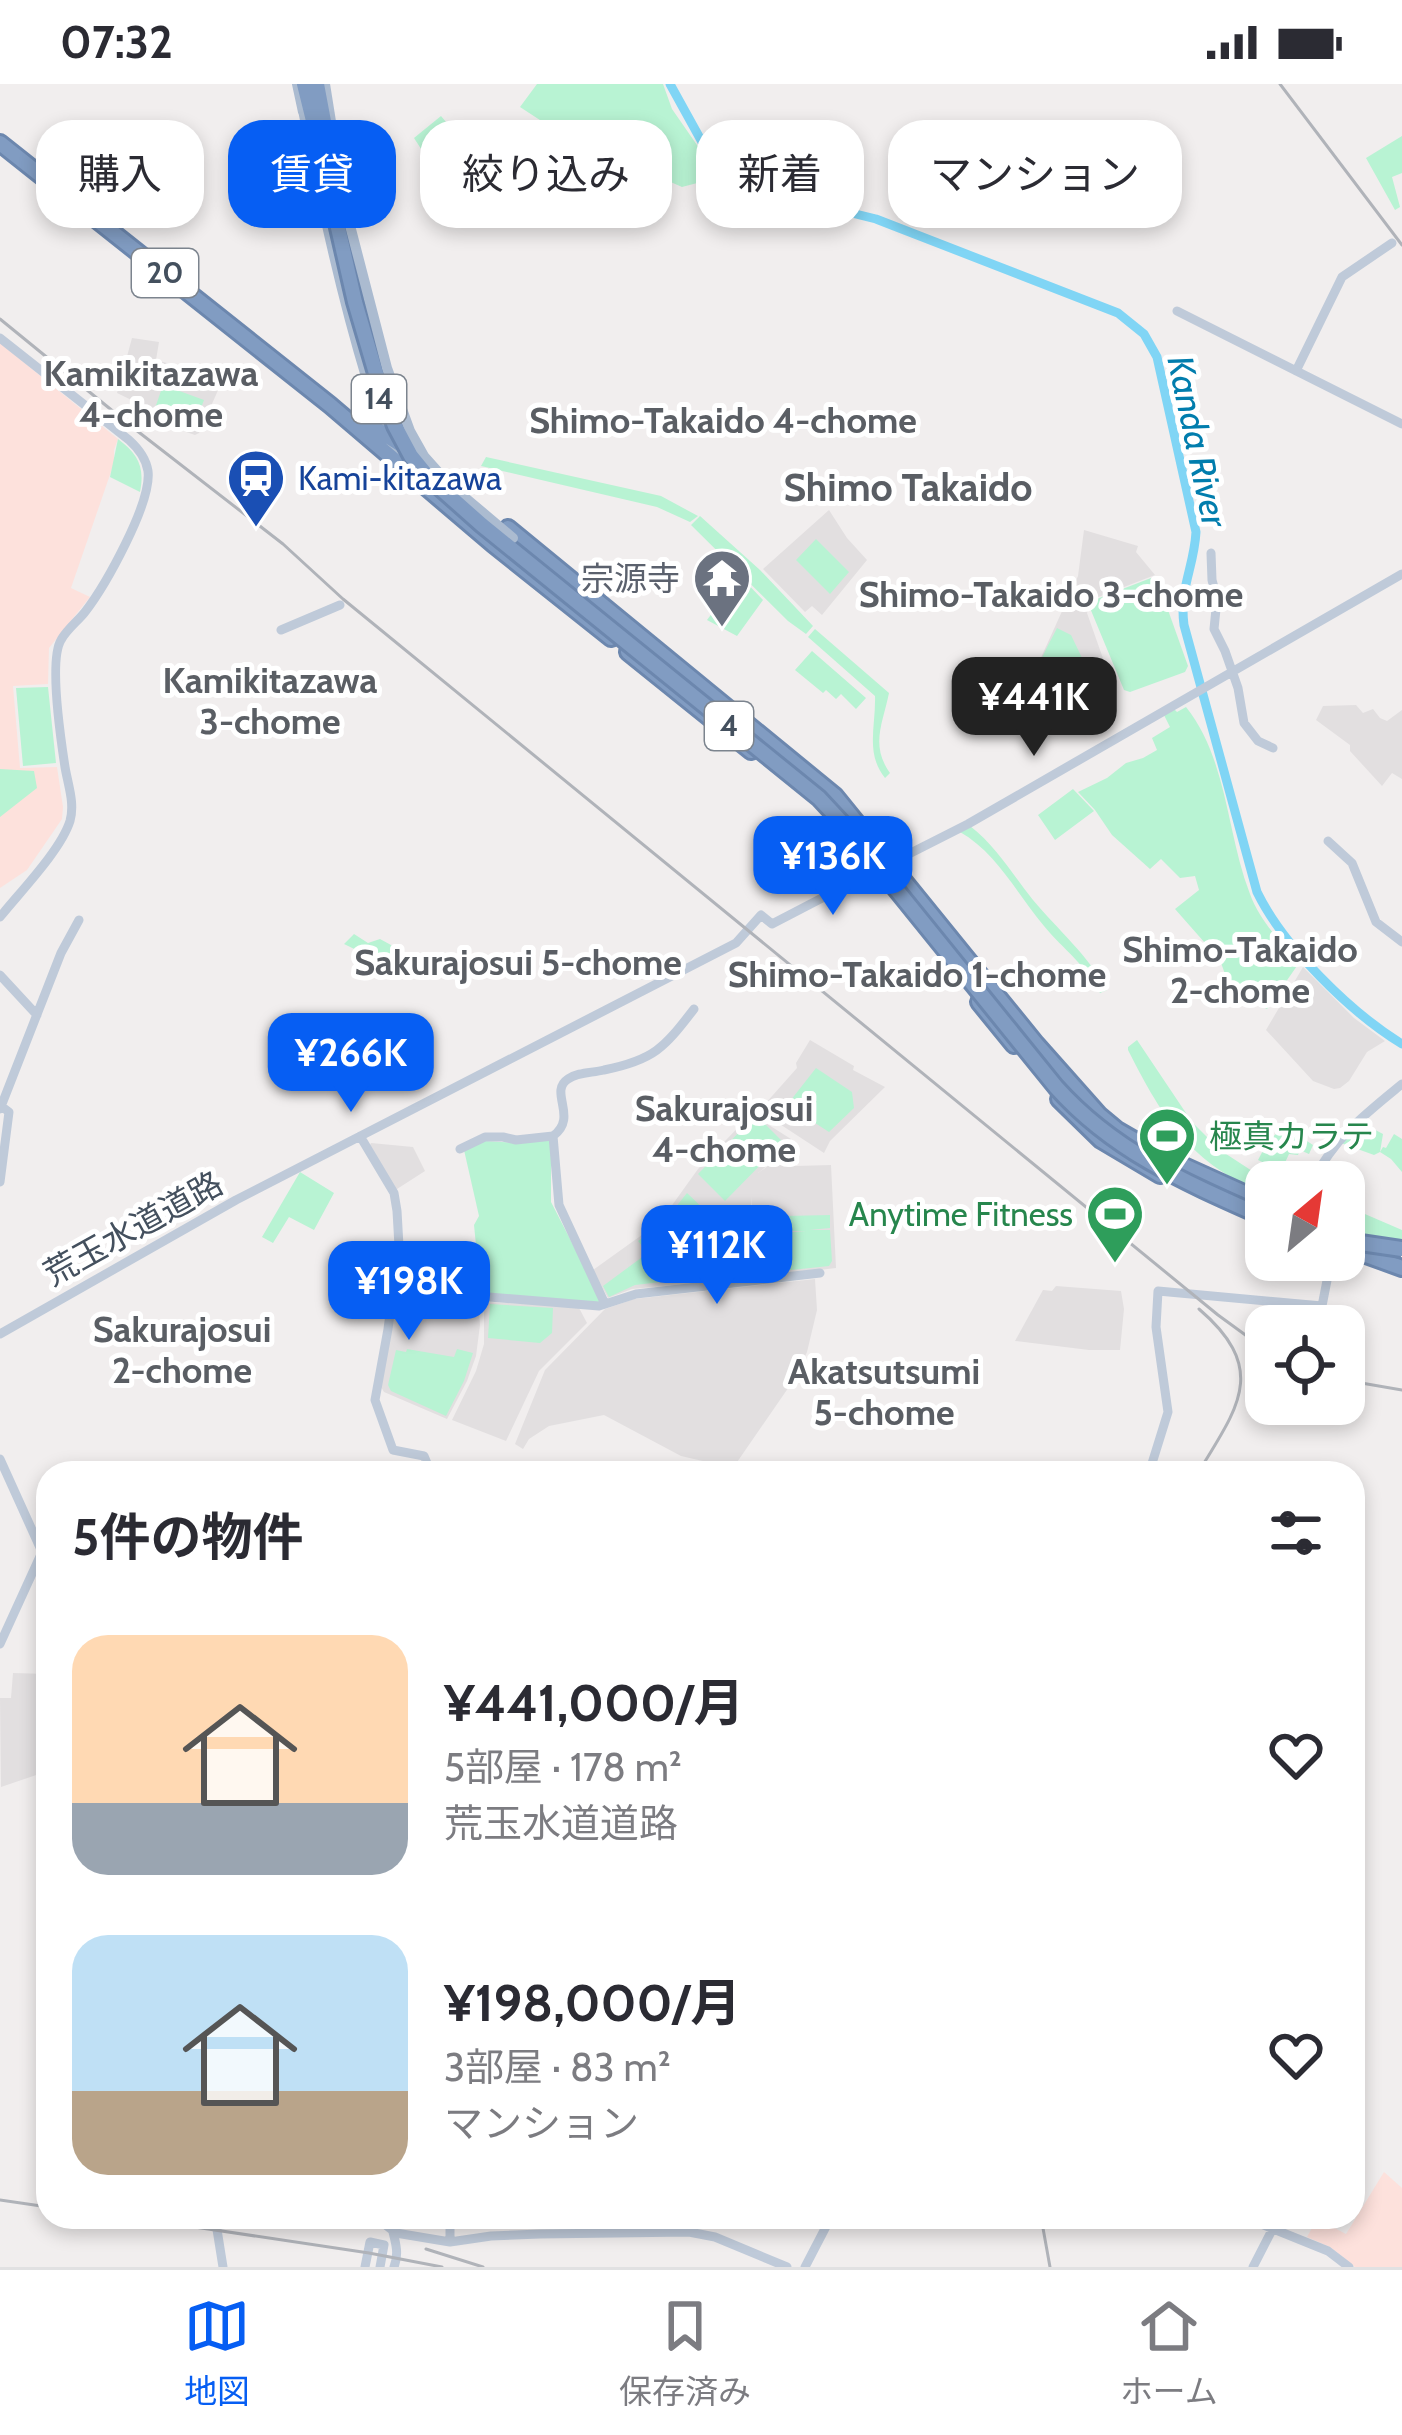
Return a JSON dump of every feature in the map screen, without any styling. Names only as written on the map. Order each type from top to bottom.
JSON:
[{"type":"highway","name":"4","points":[[311,84],[321,120]]},
{"type":"highway","name":"20","points":[[0,139],[373,420],[386,437],[434,466],[816,779],[863,828],[1099,1115],[1245,1202]]},
{"type":"highway","name":"20","points":[[0,139],[793,782],[849,840],[1040,1077],[1101,1140],[1144,1167],[1245,1206]]},
{"type":"highway","name":"4","points":[[340,228],[347,271],[380,387],[402,441],[429,478],[820,798],[1088,1121],[1141,1158],[1245,1205]]},
{"type":"highway","points":[[832,820],[846,808]]},
{"type":"highway","points":[[849,840],[863,828]]},
{"type":"highway","points":[[1365,1249],[1402,1261]]},
{"type":"highway","points":[[1365,1249],[1402,1261]]},
{"type":"main road","name":"14","points":[[311,84],[303,110],[330,246],[373,420]]},
{"type":"main road","name":"14","points":[[303,110],[371,374],[400,446],[445,499],[594,600]]},
{"type":"main road","name":"14","points":[[351,228],[381,349],[410,431],[424,456],[583,616]]},
{"type":"main road","name":"14","points":[[351,228],[404,406],[434,466]]},
{"type":"main road","points":[[352,324],[377,318]]},
{"type":"main road","name":"14","points":[[386,437],[402,465]]},
{"type":"street","points":[[1296,371],[1342,277],[1392,243]]},
{"type":"street","points":[[1178,311],[1402,424]]},
{"type":"street","points":[[0,338],[138,448],[148,467],[148,481],[118,559],[58,649],[55,675],[72,800],[68,827],[0,917]]},
{"type":"street","points":[[1211,553],[1217,599],[1213,622],[1238,688],[1244,723],[1258,741],[1273,748]]},
{"type":"street","points":[[891,863],[968,824],[1402,574]]},
{"type":"street","points":[[281,630],[340,605]]},
{"type":"street","points":[[1328,841],[1352,863],[1376,922],[1402,942]]},
{"type":"street","name":"荒玉水道道路","points":[[0,1334],[157,1244],[740,938],[758,918],[772,924],[874,872]]},
{"type":"street","points":[[0,1182],[9,1112],[1,1107],[61,953],[79,920]]},
{"type":"street","points":[[0,975],[37,1015]]},
{"type":"street","points":[[460,1149],[485,1137],[553,1136],[565,1120],[563,1082],[653,1054],[672,1039],[694,1010]]},
{"type":"street","points":[[1325,1161],[1367,1111],[1402,1084]]},
{"type":"street","points":[[360,1136],[394,1193],[399,1235],[376,1406],[393,1450],[424,1456],[426,1461]]},
{"type":"street","points":[[553,1136],[559,1205],[605,1304]]},
{"type":"street","points":[[394,1283],[480,1298],[599,1306],[636,1294],[820,1273]]},
{"type":"street","points":[[1153,1461],[1168,1412],[1156,1327],[1158,1291],[1322,1306],[1327,1281]]},
{"type":"street","points":[[0,1459],[36,1539]]},
{"type":"street","points":[[0,1643],[36,1568]]},
{"type":"street","points":[[217,2229],[223,2267]]},
{"type":"street","points":[[450,2229],[450,2242]]},
{"type":"street","points":[[805,2267],[825,2229]]},
{"type":"street","points":[[390,2230],[450,2242],[520,2235],[689,2232],[715,2237],[787,2267]]},
{"type":"street","points":[[390,2230],[398,2245],[394,2267]]},
{"type":"street","points":[[1253,2267],[1272,2230],[1328,2251],[1348,2267]]},
{"type":"street","points":[[365,2267],[370,2242],[384,2245],[380,2267]]},
{"type":"shaded area","points":[[132,338],[159,342],[156,360],[223,379],[199,433],[151,420],[152,410],[117,393]]},
{"type":"shaded area","points":[[0,343],[118,439],[71,588],[90,597],[49,648],[48,684],[13,686],[20,768],[57,767],[62,819],[27,870],[0,888]]},
{"type":"shaded area","points":[[829,510],[867,560],[822,615],[812,606],[805,612],[763,569]]},
{"type":"shaded area","points":[[1084,530],[1138,546],[1136,552],[1155,575],[1093,599],[1087,613],[1112,684],[1049,730],[1035,706],[1034,673],[1078,576]]},
{"type":"shaded area","points":[[1356,705],[1363,713],[1373,709],[1387,721],[1402,710],[1402,779],[1392,773],[1382,786],[1350,751],[1350,745],[1316,720],[1323,706]]},
{"type":"shaded area","points":[[1303,967],[1354,1018],[1385,1041],[1367,1052],[1340,1088],[1313,1081],[1266,1030]]},
{"type":"shaded area","points":[[810,1040],[885,1087],[830,1141],[824,1153],[769,1117],[765,1104],[797,1068]]},
{"type":"shaded area","points":[[755,1110],[764,1122],[791,1139],[786,1151],[758,1173],[786,1153],[796,1166],[831,1165],[836,1268],[761,1277],[752,1232],[752,1197],[749,1232],[759,1277],[632,1289],[608,1298],[593,1270],[660,1222],[698,1169]]},
{"type":"shaded area","points":[[371,1143],[413,1147],[425,1171],[393,1188]]},
{"type":"shaded area","points":[[815,1279],[817,1310],[807,1352],[793,1381],[738,1461],[681,1456],[604,1415],[549,1426],[523,1449],[515,1444],[545,1370],[605,1309],[634,1299]]},
{"type":"shaded area","points":[[1056,1286],[1121,1291],[1120,1350],[1015,1341],[1043,1290],[1052,1291]]},
{"type":"shaded area","points":[[399,1287],[478,1301],[476,1356],[447,1419],[381,1387]]},
{"type":"shaded area","points":[[484,1302],[578,1306],[587,1323],[539,1371],[506,1441],[452,1420],[484,1344]]},
{"type":"shaded area","points":[[13,1673],[36,1674],[36,1775],[1,1787],[0,1698],[11,1698]]},
{"type":"shaded area","points":[[1384,2172],[1402,2188],[1402,2267],[1355,2267],[1330,2247],[1307,2237],[1311,2229],[1346,2234],[1349,2229],[1365,2229],[1365,2203]]},
{"type":"green space","points":[[537,84],[663,84],[672,109],[696,144],[696,183],[682,187],[672,183],[672,120],[540,120],[520,107]]},
{"type":"green space","points":[[1402,136],[1402,173],[1392,177],[1400,207],[1395,210],[1366,158]]},
{"type":"green space","points":[[163,385],[204,400],[193,429],[153,414]]},
{"type":"green space","points":[[118,439],[138,462],[140,492],[110,477]]},
{"type":"green space","points":[[486,457],[661,496],[698,516],[690,522],[657,507],[481,466]]},
{"type":"green space","points":[[700,516],[813,626],[806,634],[691,525]]},
{"type":"green space","points":[[816,539],[849,572],[830,594],[796,560]]},
{"type":"green space","points":[[740,576],[763,600],[737,636],[707,620]]},
{"type":"green space","points":[[1151,578],[1158,582],[1188,666],[1185,672],[1130,692],[1124,690],[1090,608],[1094,600]]},
{"type":"green space","points":[[1057,628],[1071,635],[1097,689],[1076,704],[1067,698],[1044,714],[1035,682]]},
{"type":"green space","points":[[815,629],[889,693],[880,734],[881,753],[890,773],[885,778],[873,749],[875,696],[808,637]]},
{"type":"green space","points":[[812,651],[866,698],[856,709],[841,694],[836,699],[826,690],[823,693],[795,670]]},
{"type":"green space","points":[[48,687],[56,763],[23,766],[16,688]]},
{"type":"green space","points":[[1186,707],[1218,773],[1254,904],[1299,963],[1267,1009],[1231,991],[1220,960],[1175,909],[1199,890],[1195,876],[1180,878],[1161,859],[1150,869],[1112,835],[1078,792],[1157,750],[1152,738],[1170,727],[1163,713]]},
{"type":"green space","points":[[0,769],[34,771],[37,788],[0,817]]},
{"type":"green space","points":[[1073,789],[1094,811],[1055,840],[1038,815]]},
{"type":"green space","points":[[970,826],[1082,954],[1107,990],[1100,993],[996,863],[960,832]]},
{"type":"green space","points":[[354,934],[368,943],[380,939],[391,945],[406,964],[394,974],[344,944]]},
{"type":"green space","points":[[1137,1040],[1192,1122],[1245,1166],[1245,1184],[1218,1169],[1182,1137],[1154,1098],[1128,1047]]},
{"type":"green space","points":[[816,1068],[852,1092],[854,1108],[829,1132],[787,1105]]},
{"type":"green space","points":[[756,1115],[783,1142],[725,1201],[698,1174]]},
{"type":"green space","points":[[1360,1122],[1383,1134],[1380,1152],[1374,1155],[1341,1143]]},
{"type":"green space","points":[[1285,1126],[1313,1145],[1309,1154],[1300,1150],[1286,1161],[1260,1161],[1268,1141]]},
{"type":"green space","points":[[1394,1134],[1402,1139],[1402,1172],[1391,1159],[1380,1152]]},
{"type":"green space","points":[[551,1139],[551,1202],[603,1303],[481,1295],[474,1225],[479,1216],[464,1150],[485,1141]]},
{"type":"green space","points":[[300,1172],[334,1193],[314,1230],[289,1217],[273,1243],[262,1237]]},
{"type":"green space","points":[[687,1193],[708,1213],[703,1220],[683,1226],[659,1266],[638,1241],[662,1224]]},
{"type":"green space","points":[[1365,1214],[1402,1230],[1402,1249],[1365,1234]]},
{"type":"green space","points":[[830,1215],[830,1228],[809,1230],[830,1230],[829,1266],[763,1273],[756,1235],[806,1231],[784,1231],[784,1216]]},
{"type":"green space","points":[[645,1255],[670,1281],[635,1285],[609,1297],[603,1286]]},
{"type":"green space","points":[[490,1304],[553,1308],[552,1333],[540,1343],[488,1338]]},
{"type":"green space","points":[[457,1349],[473,1353],[446,1416],[391,1391],[388,1385],[396,1350],[454,1357]]},
{"type":"waterway","name":"Kanda River","points":[[670,84],[707,151],[734,179],[876,219],[1118,313],[1144,334],[1157,357],[1196,532],[1183,600],[1184,625],[1257,892],[1320,977],[1402,1044]]},
{"type":"tram line","points":[[1199,1309],[1221,1331],[1240,1371],[1234,1409],[1205,1461]]},
{"type":"tram line","points":[[1043,2229],[1050,2267]]},
{"type":"railway","points":[[1280,84],[1402,245]]},
{"type":"railway","points":[[0,319],[283,544],[343,599],[1245,1335]]},
{"type":"railway","points":[[1365,1384],[1402,1390]]},
{"type":"railway","points":[[0,2200],[36,2205]]},
{"type":"railway","points":[[208,2229],[442,2267]]},
{"type":"railway","points":[[426,2249],[483,2267]]},
{"type":"place","name":"Kami-kitazawa","points":[[256,529]]},
{"type":"place","name":"宗源寺","points":[[722,629]]},
{"type":"place","name":"極真カラテ","points":[[1167,1187]]},
{"type":"place","name":"Anytime Fitness","points":[[1115,1265]]},
{"type":"district","name":"Kamikitazawa 4-chome","points":[[151,394]]},
{"type":"district","name":"Shimo-Takaido 4-chome","points":[[723,420]]},
{"type":"district","name":"Shimo Takaido","points":[[908,487]]},
{"type":"district","name":"Shimo-Takaido 3-chome","points":[[1051,594]]},
{"type":"district","name":"Kamikitazawa 3-chome","points":[[270,700]]},
{"type":"district","name":"Sakurajosui 5-chome","points":[[518,962]]},
{"type":"district","name":"Shimo-Takaido 2-chome","points":[[1240,970]]},
{"type":"district","name":"Shimo-Takaido 1-chome","points":[[917,974]]},
{"type":"district","name":"Sakurajosui 4-chome","points":[[724,1128]]},
{"type":"district","name":"Sakurajosui 2-chome","points":[[182,1350]]},
{"type":"district","name":"Akatsutsumi 5-chome","points":[[884,1392]]}]
